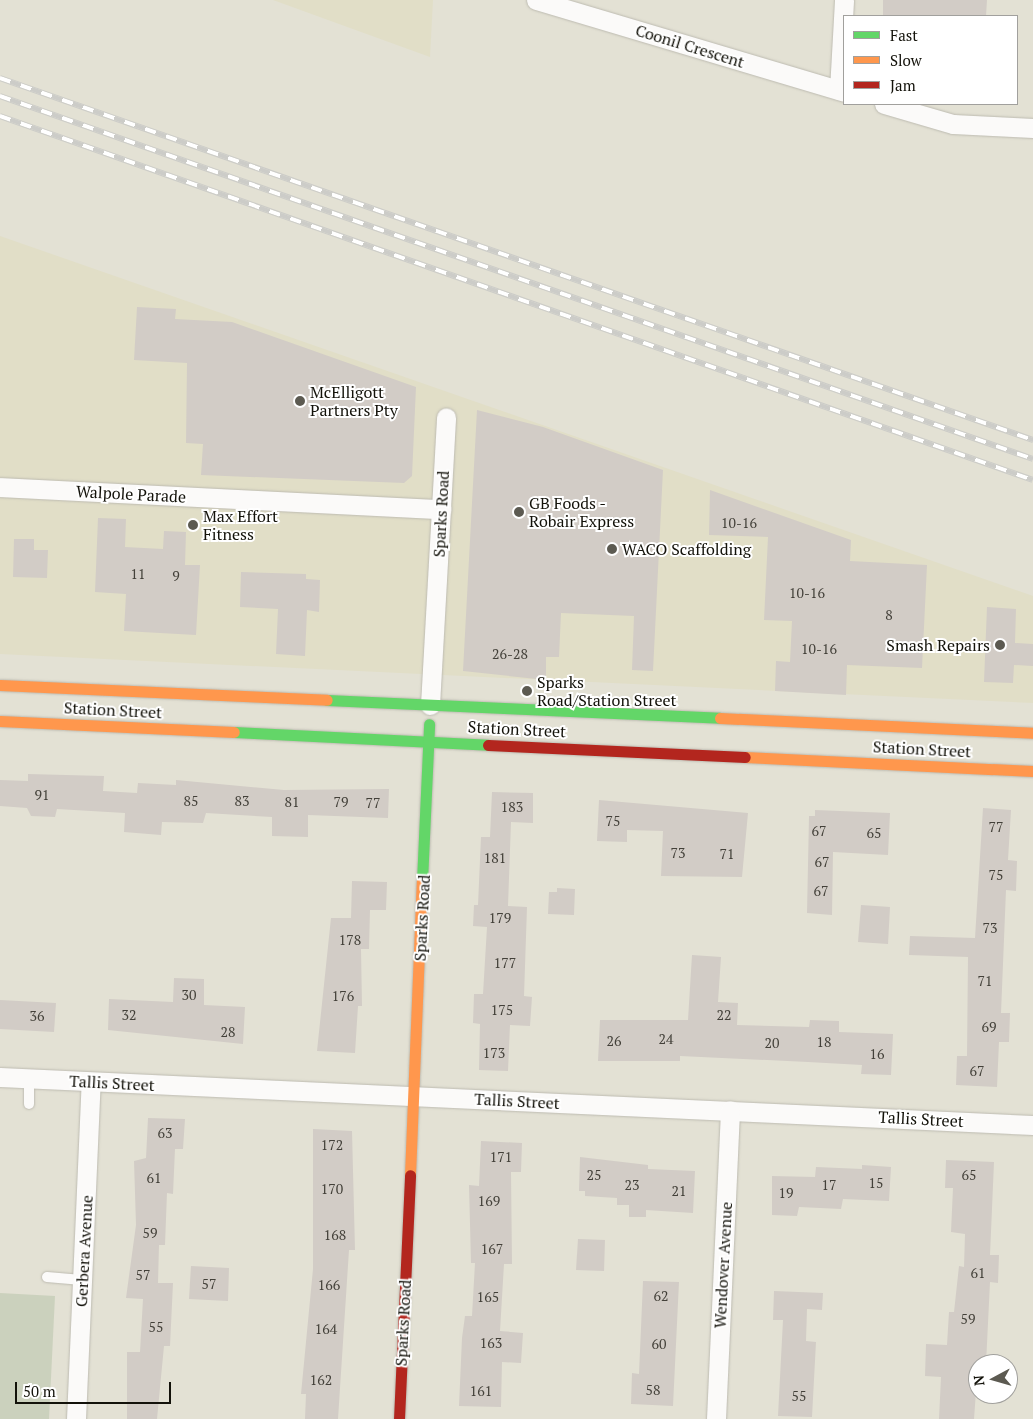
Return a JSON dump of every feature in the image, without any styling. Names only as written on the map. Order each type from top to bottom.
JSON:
[{"type":"main road","name":"Station Street","points":[[0,685],[1033,733]]},
{"type":"main road","name":"Sparks Road","points":[[399,1419],[430,705]]},
{"type":"main road","name":"Station Street","points":[[0,721],[428,740],[1033,771]]},
{"type":"street","name":"Coonil Crescent","points":[[536,0],[842,91]]},
{"type":"street","points":[[844,0],[844,15]]},
{"type":"street","points":[[842,91],[843,46]]},
{"type":"street","points":[[887,105],[953,124],[1033,128]]},
{"type":"street","name":"Sparks Road","points":[[430,705],[446,418]]},
{"type":"street","name":"Walpole Parade","points":[[0,487],[441,509]]},
{"type":"street","name":"Tallis Street","points":[[0,1077],[1033,1125]]},
{"type":"street","name":"Gerbera Avenue","points":[[76,1419],[90,1082]]},
{"type":"street","name":"Wendover Avenue","points":[[716,1419],[730,1110]]},
{"type":"lane","points":[[29,1078],[30,1104]]},
{"type":"lane","points":[[47,1277],[82,1280]]},
{"type":"shaded area","points":[[273,0],[433,0],[430,57]]},
{"type":"shaded area","points":[[0,236],[1033,596],[1033,703],[0,654]]},
{"type":"green space","points":[[0,1293],[55,1296],[49,1419],[0,1419]]},
{"type":"building","points":[[883,0],[987,0],[986,15],[883,15]]},
{"type":"building","name":"McElligott Partners Pty","points":[[137,307],[176,309],[175,319],[232,322],[416,387],[412,476],[404,483],[201,475],[203,444],[186,443],[187,363],[134,360]]},
{"type":"building","points":[[477,410],[543,427],[663,470],[653,671],[632,670],[634,616],[561,613],[559,657],[546,657],[546,680],[463,671]]},
{"type":"building","points":[[710,490],[851,540],[850,561],[927,565],[922,668],[847,665],[846,695],[775,691],[776,661],[790,662],[792,621],[764,620],[768,537],[709,535]]},
{"type":"building","points":[[98,518],[126,519],[125,547],[163,549],[164,531],[186,532],[185,565],[200,565],[196,635],[124,631],[126,594],[95,592]]},
{"type":"building","points":[[14,539],[34,539],[34,550],[48,550],[47,578],[13,577]]},
{"type":"building","points":[[241,572],[306,574],[306,579],[320,580],[319,612],[307,610],[305,656],[276,654],[278,609],[240,607]]},
{"type":"building","name":"Smash Repairs","points":[[987,607],[1016,609],[1015,643],[1033,644],[1033,666],[1014,665],[1013,683],[984,682]]},
{"type":"building","points":[[28,774],[104,776],[103,791],[137,793],[138,783],[176,785],[176,780],[284,790],[389,789],[388,818],[308,815],[308,837],[272,836],[272,817],[206,813],[203,823],[162,822],[161,835],[124,832],[125,813],[57,809],[55,817],[31,816],[27,808],[0,806],[0,780],[28,781]]},
{"type":"building","points":[[492,792],[533,793],[533,823],[511,822],[508,906],[527,907],[524,996],[532,997],[530,1026],[510,1025],[508,1071],[479,1070],[480,1024],[473,1023],[474,994],[483,994],[487,927],[473,926],[474,905],[478,905],[481,837],[490,837]]},
{"type":"building","points":[[599,800],[748,813],[742,877],[661,876],[663,831],[627,830],[627,842],[597,841]]},
{"type":"building","points":[[983,808],[1011,810],[1008,860],[1017,861],[1016,891],[1006,890],[1001,1013],[1010,1013],[1009,1042],[999,1042],[997,1087],[956,1085],[957,1056],[967,1056],[968,957],[909,955],[910,936],[975,938]]},
{"type":"building","points":[[815,810],[890,813],[888,855],[833,852],[832,915],[807,913],[809,816],[815,816]]},
{"type":"building","points":[[352,881],[387,882],[386,910],[370,910],[369,949],[361,949],[362,1006],[358,1006],[355,1053],[317,1051],[331,918],[351,918]]},
{"type":"building","points":[[557,888],[575,889],[574,915],[548,914],[549,892],[557,892]]},
{"type":"building","points":[[861,905],[890,907],[888,944],[858,942]]},
{"type":"building","points":[[692,955],[721,957],[718,1002],[738,1003],[737,1025],[809,1027],[810,1020],[839,1021],[839,1032],[893,1034],[891,1075],[861,1074],[862,1065],[808,1062],[680,1056],[680,1061],[598,1061],[600,1020],[688,1020]]},
{"type":"building","points":[[174,978],[204,979],[204,1005],[245,1007],[243,1044],[108,1030],[109,999],[173,1002]]},
{"type":"building","points":[[0,1000],[56,1003],[54,1032],[0,1029]]},
{"type":"building","points":[[148,1118],[185,1119],[183,1149],[175,1149],[173,1194],[167,1193],[165,1245],[159,1245],[158,1283],[173,1283],[170,1346],[164,1346],[157,1419],[127,1419],[127,1352],[140,1352],[143,1299],[126,1298],[136,1225],[134,1161],[146,1158]]},
{"type":"building","points":[[313,1129],[352,1131],[355,1250],[349,1250],[338,1419],[305,1419],[306,1394],[301,1394],[313,1269]]},
{"type":"building","points":[[481,1141],[522,1143],[521,1172],[511,1172],[512,1264],[504,1264],[500,1331],[523,1333],[521,1363],[502,1362],[501,1407],[459,1406],[462,1338],[465,1316],[472,1316],[475,1263],[471,1263],[469,1185],[479,1186]]},
{"type":"building","points":[[580,1157],[648,1165],[648,1169],[695,1171],[693,1213],[646,1210],[646,1217],[629,1217],[629,1205],[617,1205],[617,1198],[585,1196],[585,1191],[579,1191]]},
{"type":"building","points":[[946,1160],[994,1162],[990,1255],[999,1255],[998,1283],[990,1282],[986,1354],[968,1354],[968,1404],[975,1404],[974,1419],[939,1419],[941,1377],[925,1376],[926,1344],[947,1345],[949,1312],[954,1312],[959,1266],[964,1267],[965,1234],[951,1232],[953,1188],[945,1188]]},
{"type":"building","points":[[862,1165],[891,1167],[889,1201],[843,1199],[841,1209],[799,1207],[797,1216],[772,1215],[772,1176],[815,1177],[816,1167],[862,1169]]},
{"type":"building","points":[[578,1239],[605,1240],[604,1271],[576,1270]]},
{"type":"building","points":[[191,1266],[229,1268],[228,1301],[189,1299]]},
{"type":"building","points":[[643,1281],[679,1282],[673,1406],[631,1404],[632,1373],[639,1374]]},
{"type":"building","points":[[774,1291],[823,1293],[822,1310],[807,1309],[806,1341],[816,1342],[812,1417],[778,1416],[783,1320],[773,1320]]},
{"type":"railway","points":[[0,78],[1033,440]]},
{"type":"railway","points":[[0,96],[1033,459]]},
{"type":"railway","points":[[0,116],[1033,480]]},
{"type":"traffic: fast","points":[[327,700],[720,718]]},
{"type":"traffic: fast","points":[[422,881],[429,724]]},
{"type":"traffic: fast","points":[[234,732],[488,745]]},
{"type":"traffic: slow","points":[[0,685],[327,700]]},
{"type":"traffic: slow","points":[[720,718],[1033,733]]},
{"type":"traffic: slow","points":[[0,721],[234,732]]},
{"type":"traffic: slow","points":[[745,757],[1033,771]]},
{"type":"traffic: slow","points":[[410,1175],[422,881]]},
{"type":"traffic: jam","points":[[488,745],[745,757]]},
{"type":"traffic: jam","points":[[399,1419],[410,1175]]},
{"type":"place","name":"McElligott Partners Pty","points":[[300,401]]},
{"type":"place","name":"GB Foods - Robair Express","points":[[519,512]]},
{"type":"place","name":"Max Effort Fitness","points":[[193,525]]},
{"type":"place","name":"WACO Scaffolding","points":[[612,549]]},
{"type":"place","name":"Smash Repairs","points":[[1000,645]]},
{"type":"place","name":"Sparks Road/Station Street","points":[[527,691]]}]
